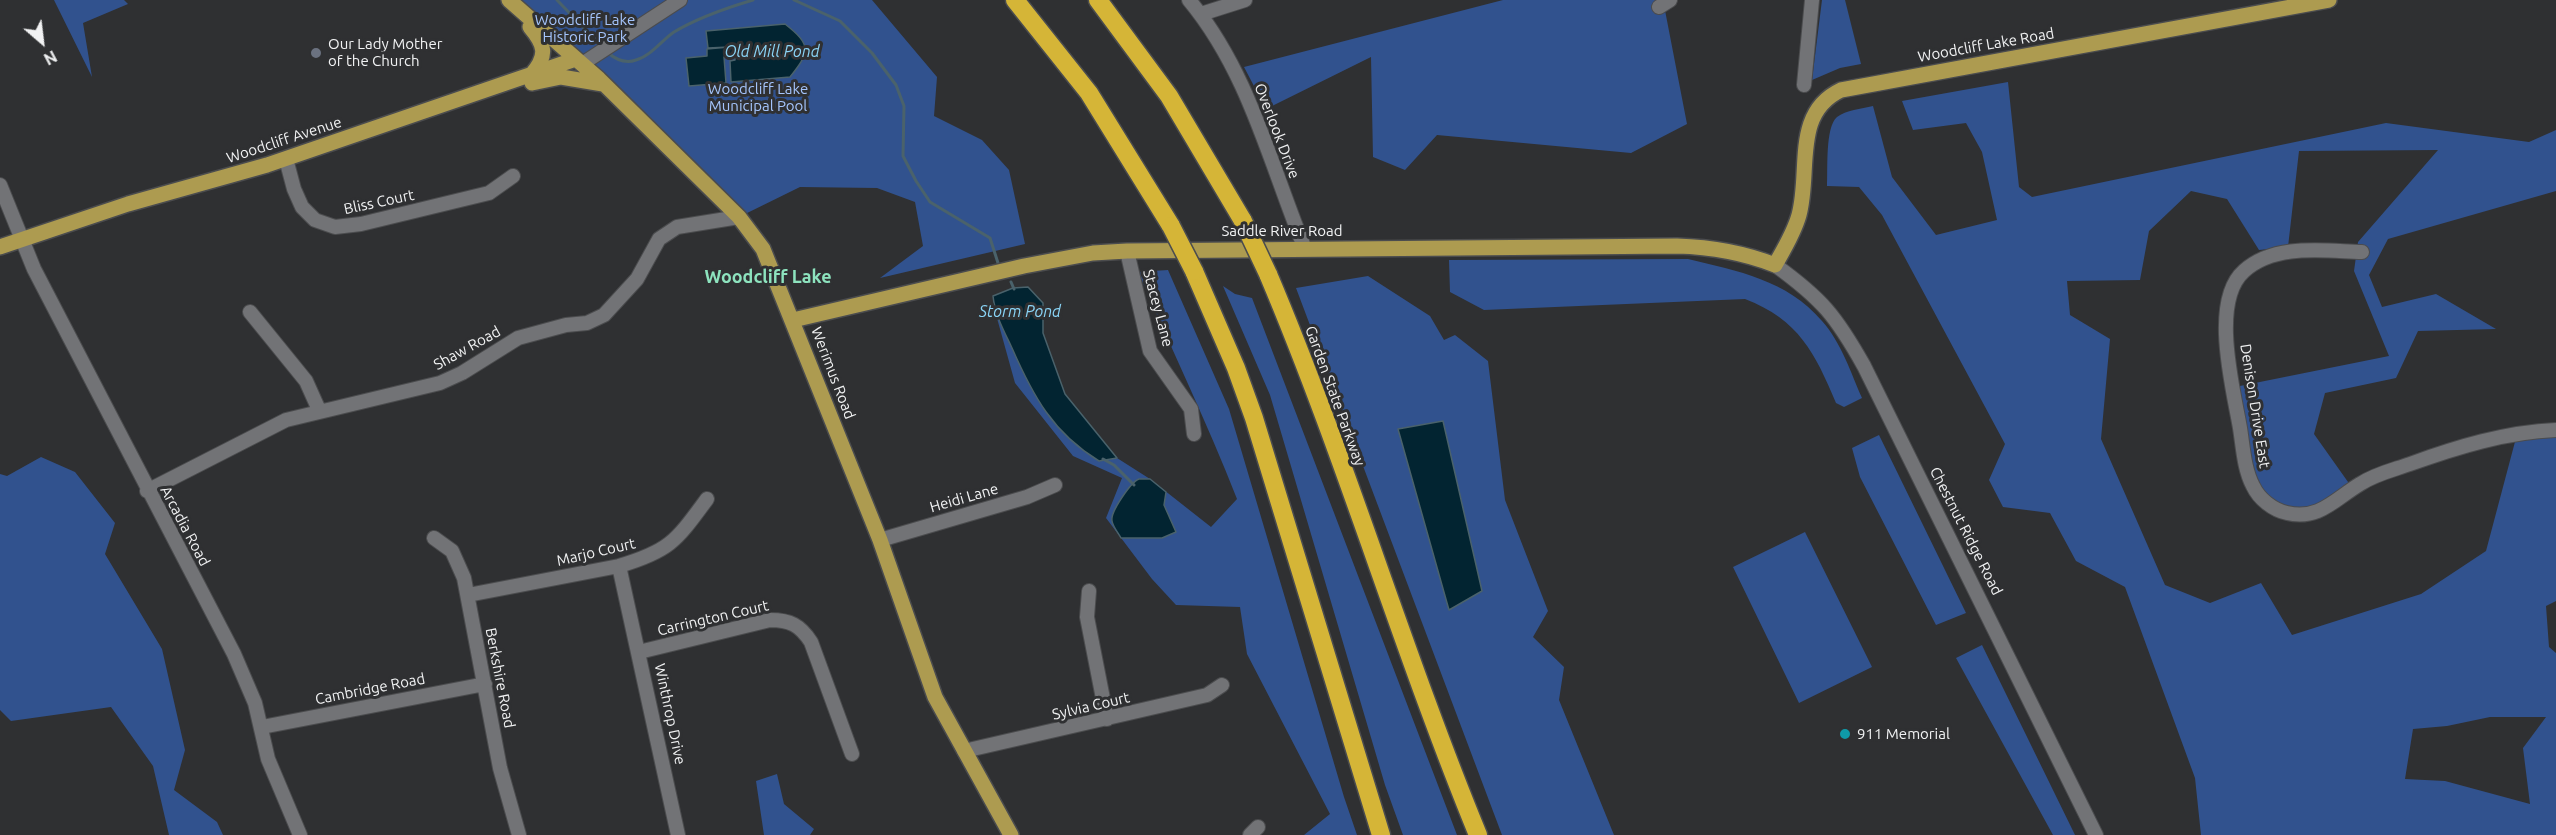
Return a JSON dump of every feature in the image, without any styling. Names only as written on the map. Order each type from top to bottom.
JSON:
[{"type":"highway","points":[[1015,0],[1089,93],[1171,226],[1194,271],[1236,368],[1254,418],[1381,835]]},
{"type":"highway","name":"Garden State Parkway","points":[[1098,0],[1169,96],[1243,221],[1268,274],[1304,364],[1478,835]]},
{"type":"main road","name":"Werimus Road","points":[[510,0],[579,61],[752,232],[772,267],[880,540],[935,697],[1011,835]]},
{"type":"main road","points":[[510,0],[544,47],[544,57],[532,74]]},
{"type":"main road","name":"Woodcliff Lake Road","points":[[1775,265],[1799,214],[1810,122],[1820,103],[1834,93],[1864,85],[2262,6],[2329,0]]},
{"type":"main road","name":"Woodcliff Avenue","points":[[0,247],[128,204],[286,159],[511,81],[579,61]]},
{"type":"main road","points":[[511,81],[532,83],[561,77],[604,85]]},
{"type":"main road","name":"Saddle River Road","points":[[793,320],[1024,266],[1093,253],[1127,251],[1686,246],[1746,254],[1775,265]]},
{"type":"street","points":[[579,61],[604,49],[680,0]]},
{"type":"street","name":"Overlook Drive","points":[[1189,0],[1201,14],[1245,90],[1305,249]]},
{"type":"street","points":[[1201,14],[1245,0]]},
{"type":"street","points":[[1804,85],[1812,0]]},
{"type":"street","name":"Bliss Court","points":[[286,159],[294,189],[302,207],[315,220],[335,227],[361,224],[489,193],[513,176]]},
{"type":"street","name":"Arcadia Road","points":[[0,185],[22,240],[147,491],[234,654],[262,727],[267,759],[300,835]]},
{"type":"street","name":"Shaw Road","points":[[147,491],[262,430],[320,410],[440,382],[462,373],[518,338],[566,324],[596,320],[637,279],[653,248],[667,232],[684,224],[739,217]]},
{"type":"street","name":"Stacey Lane","points":[[1127,251],[1150,351],[1191,409],[1194,434]]},
{"type":"street","name":"Denison Drive East","points":[[2362,252],[2278,253],[2254,263],[2235,280],[2232,287],[2227,310],[2228,362],[2248,473],[2253,486],[2268,504],[2288,513],[2310,514],[2331,506],[2374,477],[2415,462],[2486,440],[2556,430]]},
{"type":"street","name":"Chestnut Ridge Road","points":[[1775,265],[1826,306],[1839,321],[1864,366],[2096,835]]},
{"type":"street","points":[[250,312],[306,381],[320,410]]},
{"type":"street","name":"Heidi Lane","points":[[880,540],[1027,498],[1055,485]]},
{"type":"street","name":"Marjo Court","points":[[468,595],[619,566],[662,551],[675,540],[707,499]]},
{"type":"street","name":"Berkshire Road","points":[[434,537],[444,544],[459,562],[468,595],[500,768],[519,835]]},
{"type":"street","name":"Winthrop Drive","points":[[619,566],[678,835]]},
{"type":"street","points":[[1089,591],[1087,617],[1107,719]]},
{"type":"street","name":"Carrington Court","points":[[639,652],[770,620],[792,622],[800,627],[811,642],[852,754]]},
{"type":"street","name":"Cambridge Road","points":[[262,727],[485,684]]},
{"type":"street","name":"Sylvia Court","points":[[964,751],[1207,695],[1222,685]]},
{"type":"green space","points":[[54,0],[124,0],[128,4],[83,23],[92,77]]},
{"type":"green space","name":"Woodcliff Lake Municipal Pool","points":[[509,0],[872,0],[937,77],[934,116],[982,140],[1009,170],[1025,244],[880,278],[923,246],[915,202],[877,188],[800,187],[739,217]]},
{"type":"green space","points":[[1503,0],[1663,0],[1687,124],[1631,153],[1437,135],[1405,170],[1373,157],[1371,57],[1266,109],[1244,67]]},
{"type":"green space","points":[[1822,0],[1845,0],[1861,64],[1840,68],[1812,80]]},
{"type":"green space","points":[[2008,82],[2019,187],[2032,197],[2386,123],[2529,142],[2556,130],[2556,191],[2388,239],[2369,275],[2382,307],[2436,294],[2496,329],[2418,331],[2396,378],[2325,393],[2314,434],[2353,489],[2300,513],[2258,496],[2230,388],[2389,356],[2354,271],[2358,242],[2438,150],[2299,151],[2288,247],[2259,250],[2227,199],[2191,191],[2149,231],[2140,280],[2067,281],[2070,315],[2110,339],[2101,439],[2165,585],[2210,603],[2261,583],[2292,635],[2421,594],[2486,551],[2516,438],[2556,433],[2556,601],[2546,606],[2549,647],[2556,653],[2556,835],[2201,835],[2195,778],[2125,587],[2076,561],[2050,513],[2003,507],[1989,480],[2005,444],[1882,215],[1859,187],[1827,186],[1827,160],[1833,122],[1845,113],[1873,106],[1892,177],[1936,235],[1997,220],[1982,152],[1966,123],[1913,130],[1902,101]],"holes":[[[2490,717],[2546,717],[2523,748],[2530,804],[2445,781],[2405,779],[2413,729],[2447,726]]]},
{"type":"green space","points":[[1688,259],[1761,279],[1808,307],[1835,338],[1862,398],[1844,407],[1836,403],[1821,369],[1803,340],[1779,317],[1764,307],[1745,299],[1484,310],[1450,292],[1449,260]]},
{"type":"green space","points":[[1168,270],[1229,409],[1357,835],[1304,835],[1330,814],[1247,654],[1240,607],[1176,605],[1152,579],[1106,518],[1122,478],[1073,456],[1015,383],[995,311],[1012,348],[1099,461],[1117,458],[1150,479],[1211,527],[1237,499],[1138,272]]},
{"type":"green space","points":[[1368,276],[1430,316],[1444,340],[1455,335],[1488,361],[1505,500],[1548,611],[1533,637],[1564,667],[1559,700],[1614,835],[1502,835],[1296,288]]},
{"type":"green space","points":[[1223,286],[1235,294],[1252,298],[1457,835],[1403,835],[1385,785],[1270,395]]},
{"type":"green space","points":[[1879,435],[1966,613],[1936,625],[1860,477],[1852,448]]},
{"type":"green space","points":[[41,457],[75,472],[115,523],[105,554],[162,649],[185,750],[174,790],[217,822],[223,835],[169,835],[153,766],[111,707],[11,721],[0,710],[0,474],[7,476]]},
{"type":"green space","points":[[1805,532],[1872,667],[1799,703],[1733,567]]},
{"type":"green space","points":[[1982,645],[2075,835],[2053,835],[1956,658]]},
{"type":"green space","points":[[777,774],[784,804],[814,829],[810,835],[764,835],[756,781]]},
{"type":"water","name":"Old Mill Pond","points":[[785,24],[804,43],[805,49],[801,61],[790,77],[731,82],[730,61],[735,60],[735,56],[724,57],[726,83],[689,86],[686,58],[707,56],[707,49],[729,47],[708,48],[706,31]]},
{"type":"water","name":"Storm Pond","points":[[1028,287],[1043,303],[1043,333],[1065,394],[1117,458],[1099,461],[1083,450],[1057,426],[1028,382],[1000,323],[993,296],[1013,288]]},
{"type":"water","points":[[1443,421],[1482,591],[1449,610],[1398,429]]},
{"type":"water","points":[[1139,479],[1150,479],[1166,492],[1164,505],[1176,532],[1162,538],[1121,538],[1112,517],[1122,498]]},
{"type":"waterway","points":[[557,0],[602,47]]},
{"type":"waterway","points":[[607,52],[620,60],[636,60],[647,55],[683,27],[713,13],[753,0]]},
{"type":"waterway","points":[[794,0],[840,21],[872,53],[896,85],[904,106],[903,156],[916,181],[930,202],[990,238],[998,263]]},
{"type":"waterway","points":[[1011,282],[1014,289]]},
{"type":"waterway","points":[[1103,459],[1114,465],[1134,485]]},
{"type":"place","name":"Our Lady Mother of the Church","points":[[316,53]]},
{"type":"place","name":"911 Memorial","points":[[1845,734]]},
{"type":"district","name":"Woodcliff Lake","points":[[768,277]]},
{"type":"park label","name":"Woodcliff Lake Historic Park","points":[[585,28]]}]
